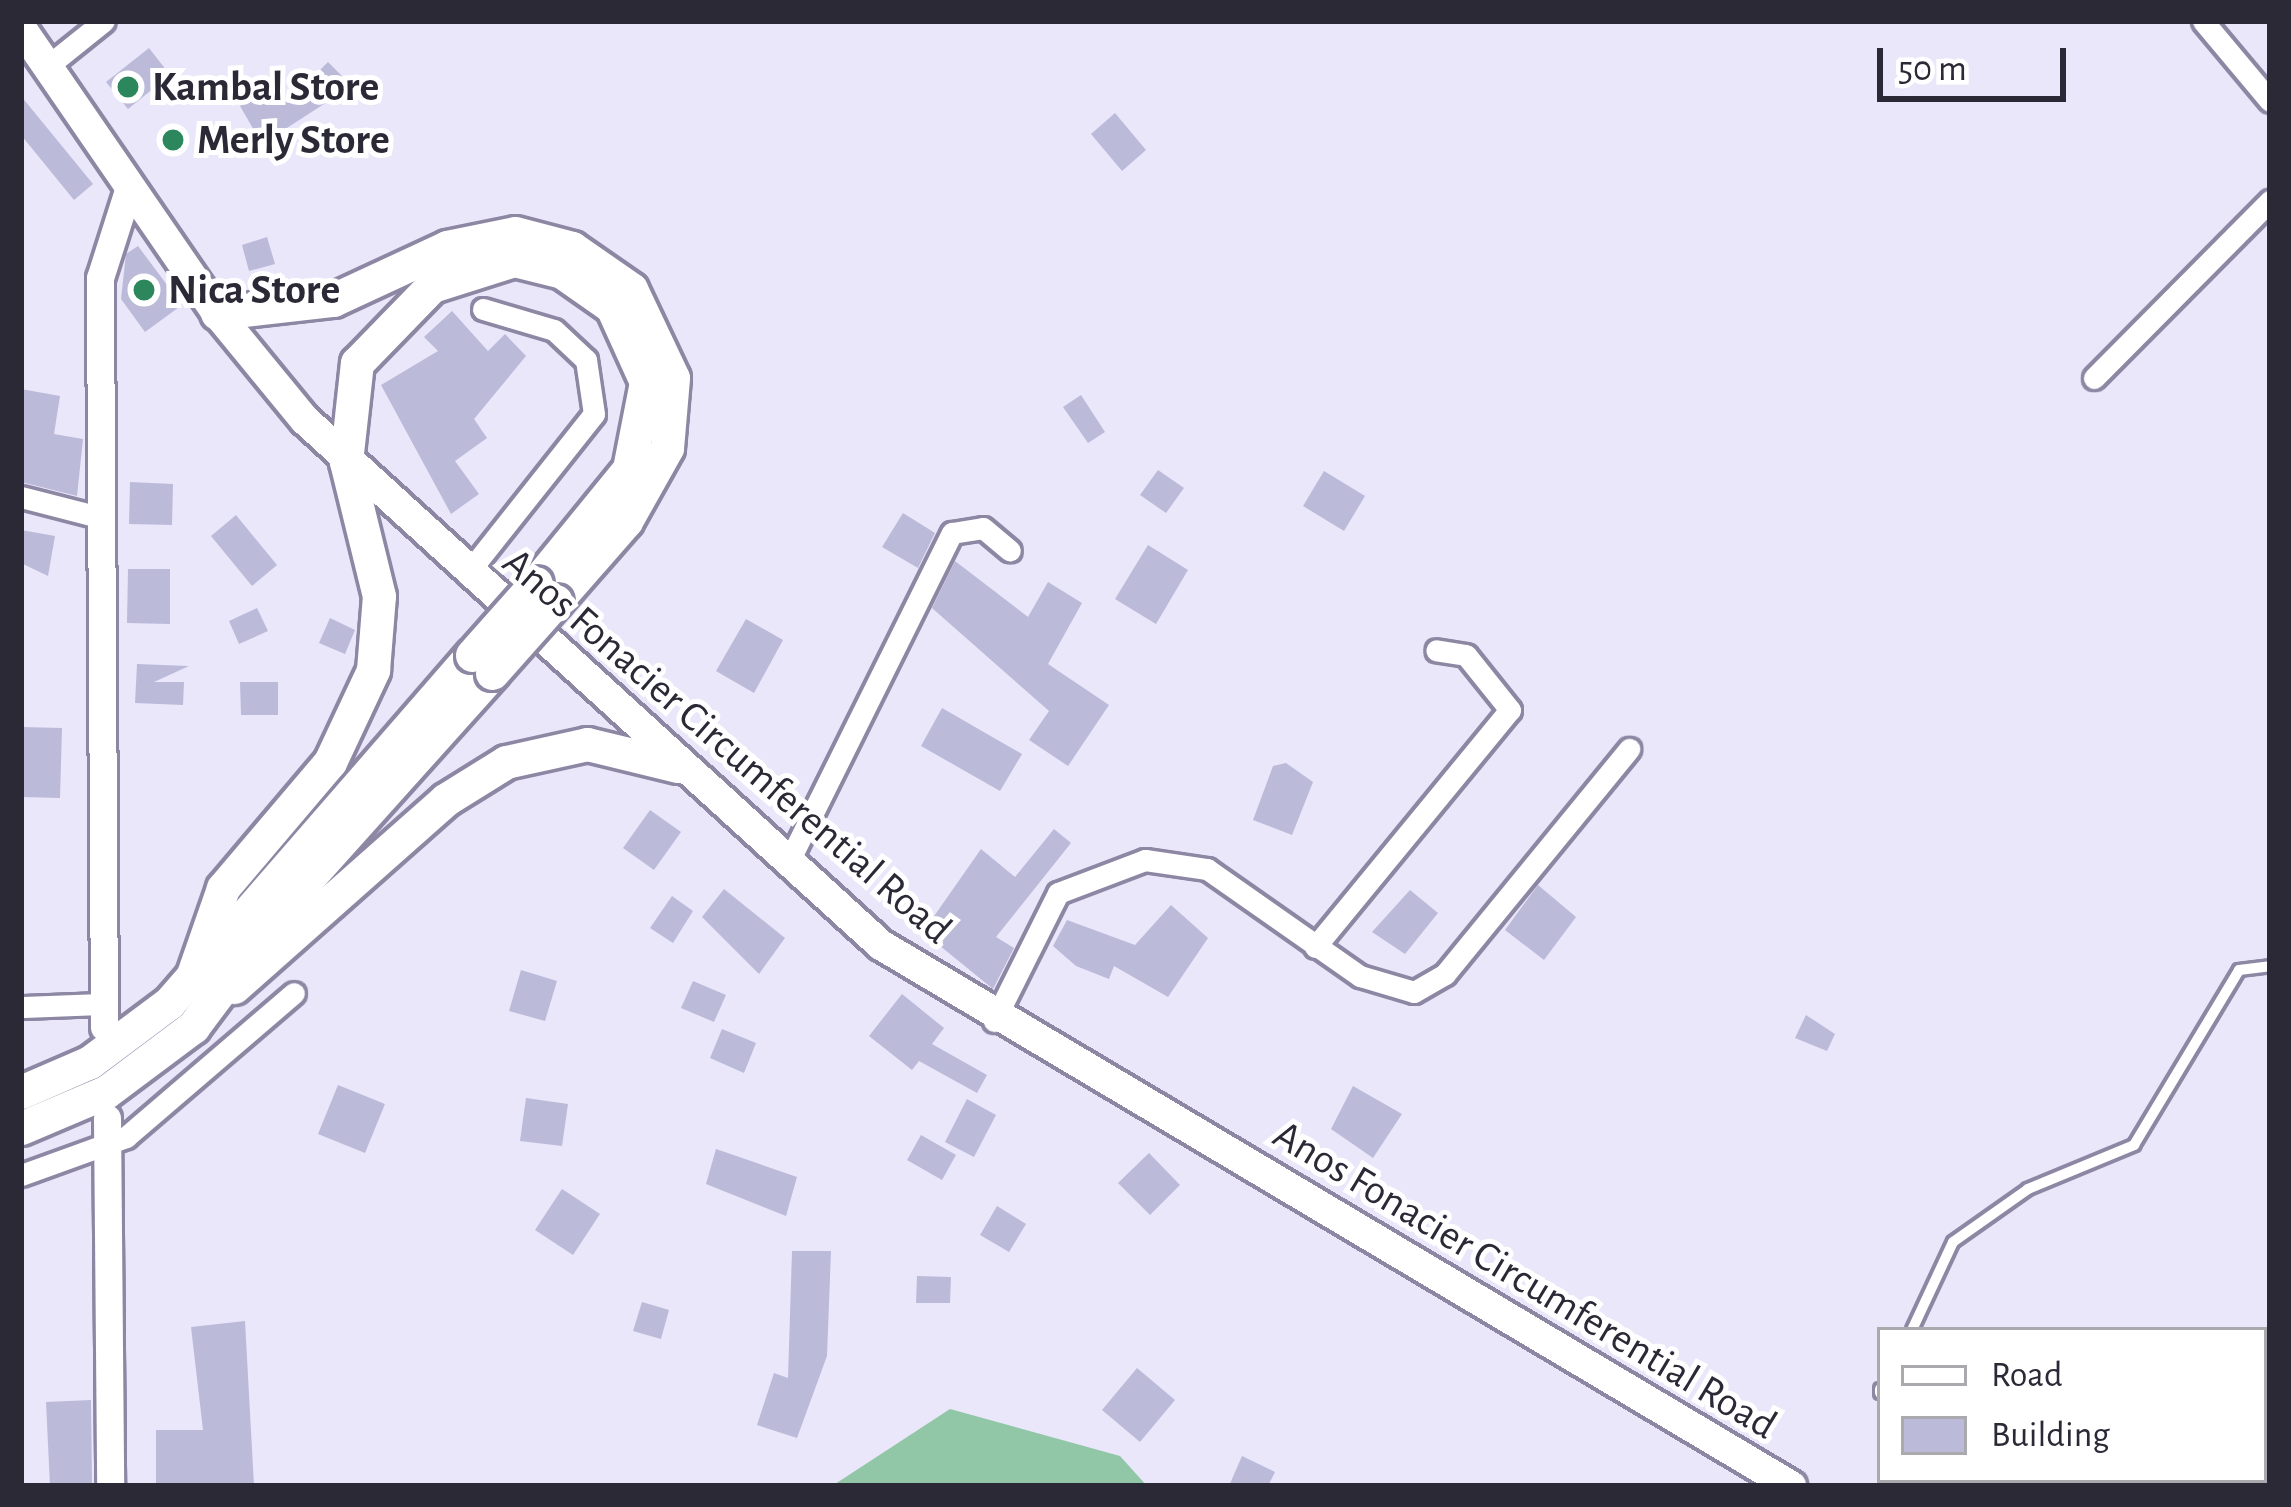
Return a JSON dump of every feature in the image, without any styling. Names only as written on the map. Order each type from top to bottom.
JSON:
[{"type":"main road","name":"Anos Fonacier Circumferential Road","points":[[21,28],[217,313],[346,462],[788,865],[994,1021],[1749,1475],[1791,1486]]},
{"type":"main road","points":[[21,1128],[135,1075],[203,989],[546,592],[629,469],[647,410],[639,356],[612,307],[562,272],[514,260],[425,274],[334,300],[217,313]]},
{"type":"main road","points":[[203,989],[223,888],[313,783],[360,706],[380,634],[346,462],[357,363],[425,274]]},
{"type":"main road","points":[[21,1092],[116,1046],[203,989],[385,855],[445,800],[532,752],[587,744],[678,766]]},
{"type":"street","points":[[49,65],[104,21]]},
{"type":"street","points":[[2203,21],[2270,100]]},
{"type":"street","points":[[21,1007],[103,1015],[100,278],[129,187]]},
{"type":"street","points":[[2094,378],[2270,201]]},
{"type":"street","points":[[467,574],[594,414],[586,360],[554,330],[483,309]]},
{"type":"street","points":[[21,497],[103,518]]},
{"type":"street","points":[[788,865],[952,533],[983,529],[1010,551]]},
{"type":"street","points":[[1315,947],[1510,710],[1466,655],[1436,650]]},
{"type":"street","points":[[994,1021],[1058,893],[1118,864],[1207,869],[1315,947],[1392,989],[1432,983],[1629,749]]},
{"type":"street","points":[[21,1175],[107,1132],[294,993]]},
{"type":"street","points":[[107,1132],[110,1486]]},
{"type":"lane","points":[[1913,1327],[1953,1242],[2028,1189],[2134,1145],[2239,970],[2270,966]]},
{"type":"green space","points":[[950,1409],[1120,1456],[1147,1486],[832,1486]]},
{"type":"building","points":[[149,48],[170,75],[128,109],[106,82]]},
{"type":"building","points":[[328,62],[352,86],[262,144],[240,106],[273,83],[287,103]]},
{"type":"building","points":[[21,96],[93,184],[74,200],[21,135]]},
{"type":"building","points":[[1115,113],[1146,150],[1122,171],[1091,134]]},
{"type":"building","points":[[267,237],[275,264],[249,271],[242,245]]},
{"type":"building","points":[[138,246],[182,305],[145,332],[121,299],[126,254]]},
{"type":"building","points":[[452,311],[488,351],[505,334],[526,356],[474,419],[487,438],[455,461],[479,494],[451,514],[381,385],[438,351],[424,337]]},
{"type":"building","points":[[21,389],[60,396],[54,434],[83,439],[77,496],[21,482]]},
{"type":"building","points":[[1081,395],[1105,432],[1088,443],[1063,407]]},
{"type":"building","points":[[1158,470],[1184,488],[1166,513],[1140,495]]},
{"type":"building","points":[[1324,471],[1365,496],[1344,531],[1303,506]]},
{"type":"building","points":[[130,482],[173,484],[172,525],[129,524]]},
{"type":"building","points":[[903,513],[935,533],[918,568],[882,547]]},
{"type":"building","points":[[236,515],[277,565],[252,586],[211,536]]},
{"type":"building","points":[[21,530],[55,536],[48,576],[21,563]]},
{"type":"building","points":[[1148,545],[1188,570],[1156,624],[1115,599]]},
{"type":"building","points":[[955,561],[1028,617],[1048,582],[1082,603],[1048,664],[1109,705],[1068,766],[1029,740],[1049,711],[932,608]]},
{"type":"building","points":[[128,569],[170,569],[170,624],[127,623]]},
{"type":"building","points":[[257,608],[268,631],[239,644],[229,621]]},
{"type":"building","points":[[330,618],[355,630],[345,654],[319,643]]},
{"type":"building","points":[[746,619],[783,640],[754,693],[716,671]]},
{"type":"building","points":[[137,664],[189,666],[154,682],[184,682],[183,705],[135,703]]},
{"type":"building","points":[[240,682],[278,682],[278,715],[241,715]]},
{"type":"building","points":[[942,708],[1022,754],[1000,791],[921,746]]},
{"type":"building","points":[[21,727],[62,728],[60,798],[21,797]]},
{"type":"building","points":[[1286,763],[1313,782],[1292,835],[1253,820],[1273,766]]},
{"type":"building","points":[[650,810],[681,832],[654,870],[623,848]]},
{"type":"building","points":[[1054,829],[1071,843],[996,937],[1014,948],[993,989],[923,932],[981,849],[1015,877]]},
{"type":"building","points":[[1538,885],[1576,917],[1544,960],[1505,930]]},
{"type":"building","points":[[724,889],[785,938],[759,974],[702,917]]},
{"type":"building","points":[[1410,890],[1438,913],[1405,954],[1372,932]]},
{"type":"building","points":[[672,896],[693,911],[673,943],[650,928]]},
{"type":"building","points":[[1171,905],[1208,938],[1168,997],[1114,966],[1109,979],[1076,966],[1053,946],[1067,920],[1135,945]]},
{"type":"building","points":[[521,970],[557,981],[545,1021],[509,1011]]},
{"type":"building","points":[[693,981],[726,995],[714,1022],[681,1008]]},
{"type":"building","points":[[902,994],[944,1028],[932,1044],[987,1075],[977,1093],[919,1061],[912,1070],[869,1036]]},
{"type":"building","points":[[1806,1015],[1835,1034],[1827,1051],[1795,1038]]},
{"type":"building","points":[[722,1029],[756,1043],[744,1073],[710,1058]]},
{"type":"building","points":[[338,1085],[385,1104],[365,1153],[318,1134]]},
{"type":"building","points":[[1353,1086],[1402,1114],[1373,1158],[1331,1129]]},
{"type":"building","points":[[526,1098],[568,1104],[562,1146],[520,1141]]},
{"type":"building","points":[[967,1099],[996,1115],[974,1157],[945,1142]]},
{"type":"building","points":[[921,1135],[956,1155],[942,1180],[907,1160]]},
{"type":"building","points":[[716,1149],[797,1177],[786,1216],[706,1184]]},
{"type":"building","points":[[1149,1153],[1180,1185],[1150,1215],[1118,1183]]},
{"type":"building","points":[[562,1189],[600,1214],[573,1255],[535,1230]]},
{"type":"building","points":[[997,1206],[1026,1224],[1009,1252],[980,1235]]},
{"type":"building","points":[[792,1251],[831,1251],[827,1356],[797,1438],[757,1425],[774,1373],[788,1378]]},
{"type":"building","points":[[917,1276],[951,1277],[950,1303],[916,1303]]},
{"type":"building","points":[[642,1302],[669,1310],[661,1339],[633,1331]]},
{"type":"building","points":[[245,1321],[254,1486],[156,1486],[156,1430],[203,1430],[191,1327]]},
{"type":"building","points":[[1137,1368],[1175,1400],[1140,1442],[1102,1410]]},
{"type":"building","points":[[91,1400],[92,1485],[50,1486],[46,1402]]},
{"type":"building","points":[[1242,1456],[1275,1472],[1268,1486],[1229,1486]]},
{"type":"place","name":"Kambal Store","points":[[128,87]]},
{"type":"place","name":"Merly Store","points":[[173,140]]},
{"type":"place","name":"Nica Store","points":[[144,290]]}]
